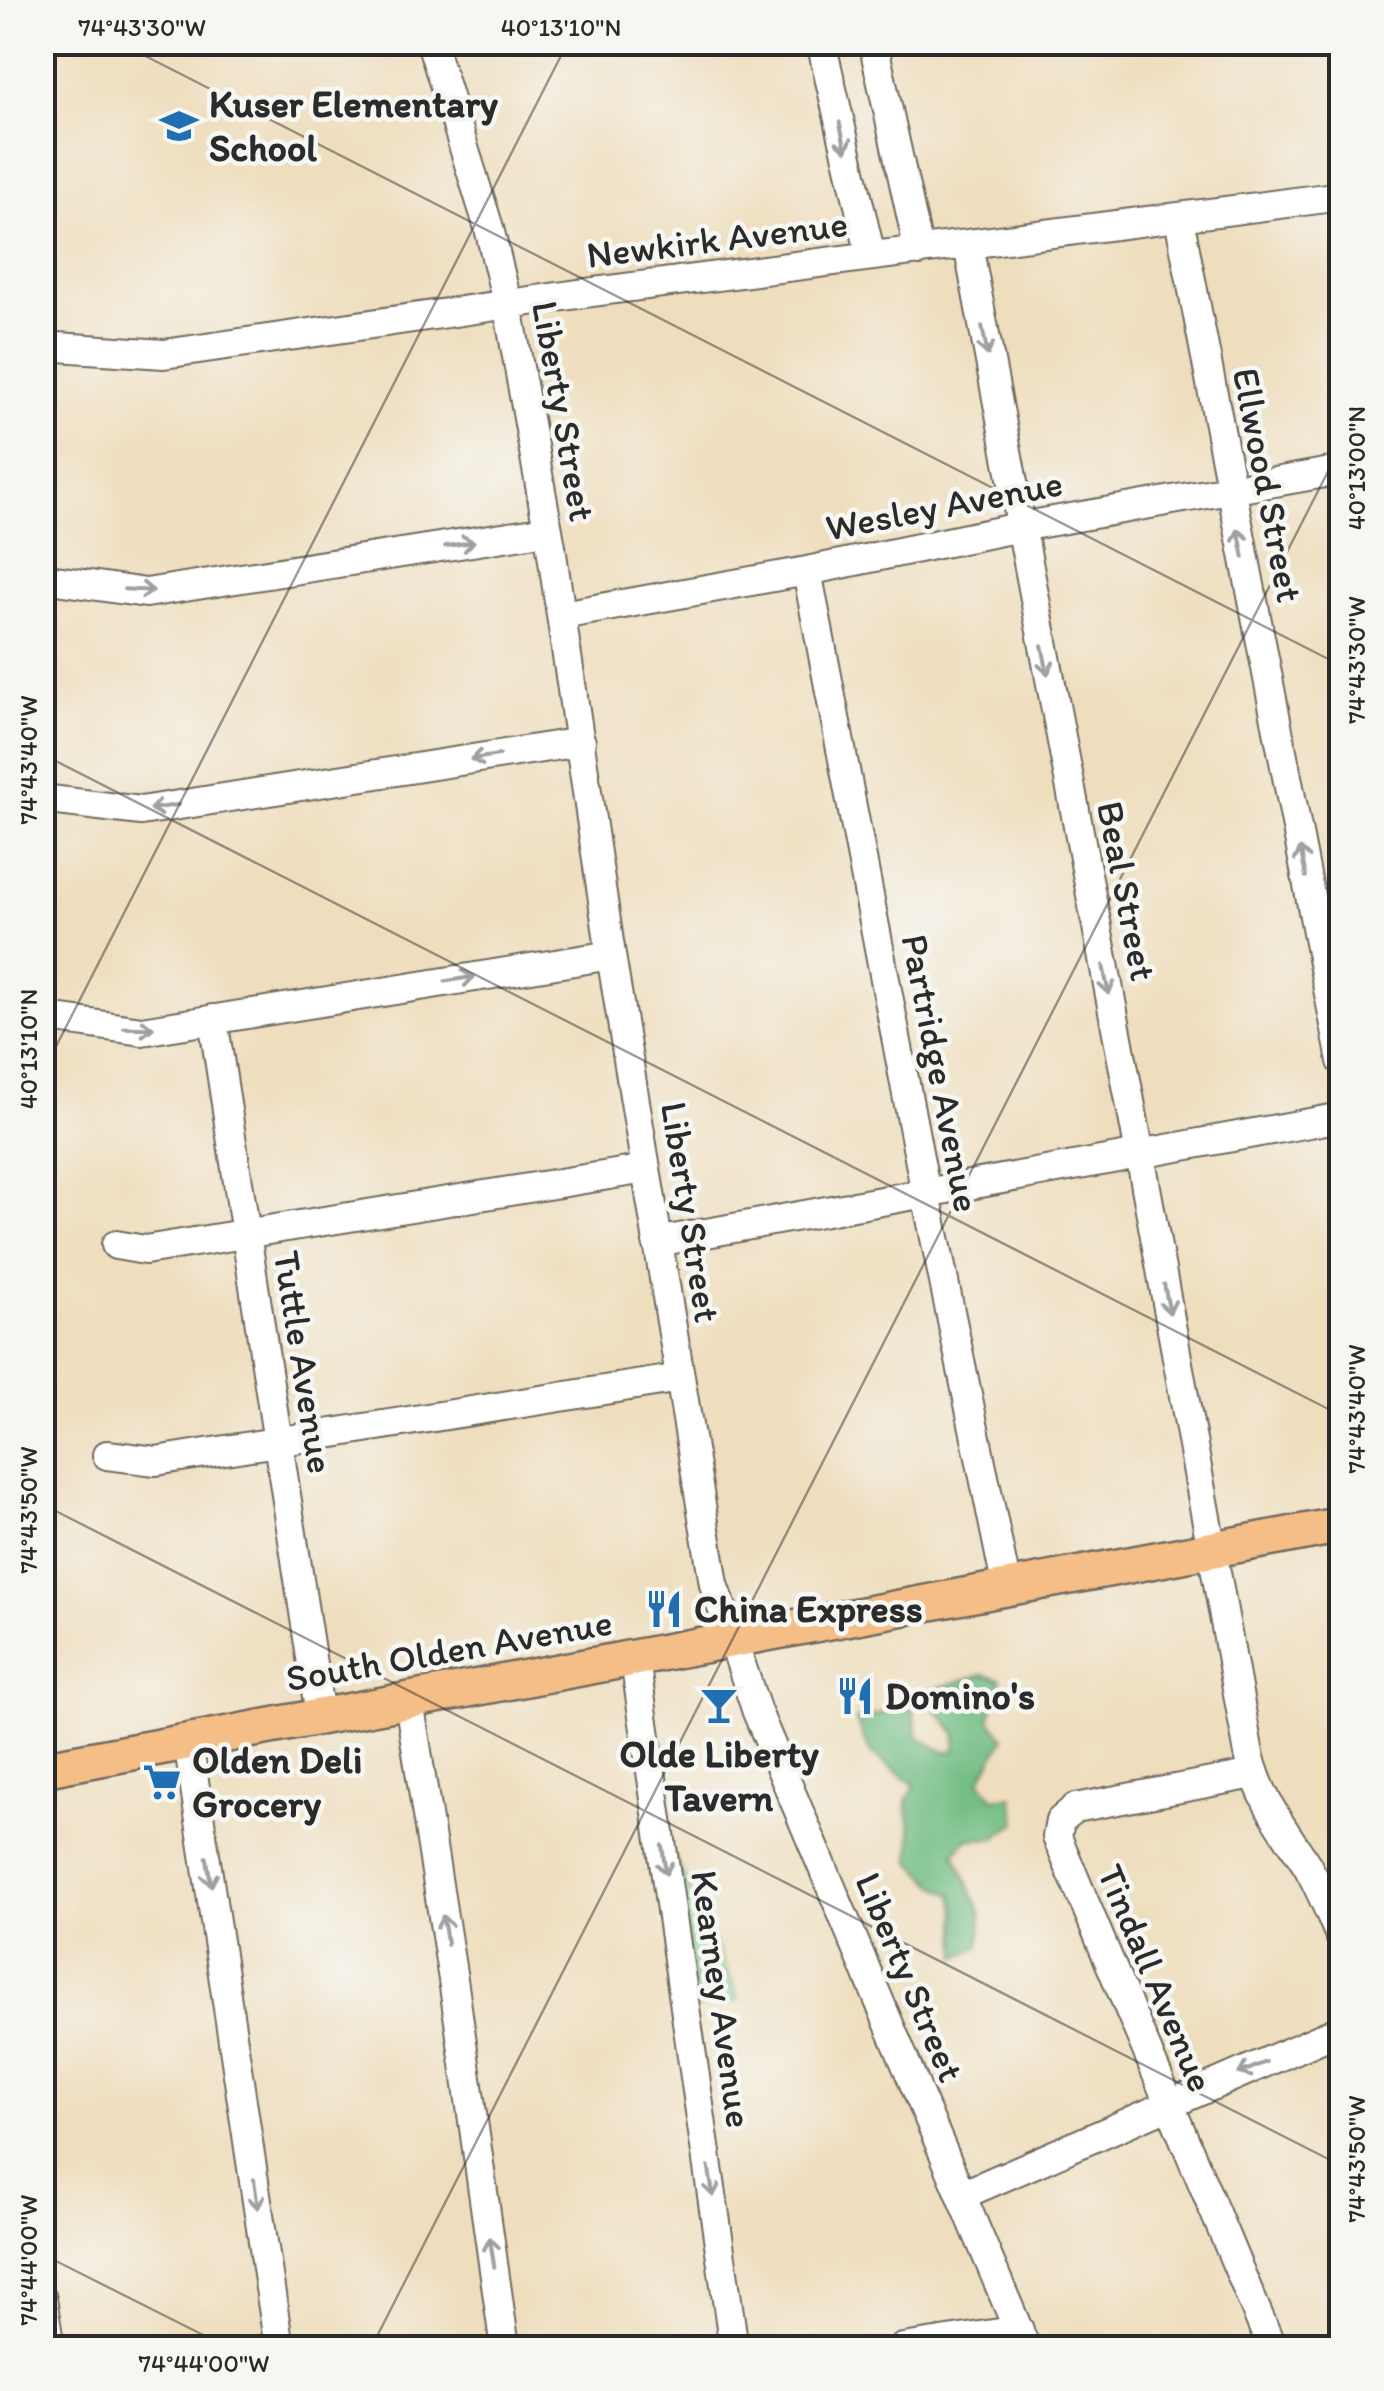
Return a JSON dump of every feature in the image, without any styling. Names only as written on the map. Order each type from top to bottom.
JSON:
[{"type":"main road","name":"South Olden Avenue","points":[[42,1769],[1342,1525]]},
{"type":"street","name":"Liberty Street","points":[[432,42],[489,228],[508,306],[562,615],[611,955],[714,1584],[757,1712],[1022,2339]]},
{"type":"street","points":[[820,42],[871,256]]},
{"type":"street","points":[[873,42],[919,251]]},
{"type":"street","name":"Newkirk Avenue","points":[[42,346],[164,354],[871,256],[1342,196]]},
{"type":"street","name":"Ellwood Street","points":[[1179,218],[1342,1061]]},
{"type":"street","name":"Beal Street","points":[[968,245],[1254,1774],[1275,1821],[1316,1882],[1342,1940]]},
{"type":"street","name":"Wesley Avenue","points":[[562,615],[1342,470]]},
{"type":"street","points":[[42,578],[146,592],[548,530]]},
{"type":"street","name":"Partridge Avenue","points":[[806,571],[926,1194],[1008,1589]]},
{"type":"street","points":[[42,799],[141,811],[582,742]]},
{"type":"street","points":[[43,1019],[142,1031],[611,955]]},
{"type":"street","name":"Tuttle Avenue","points":[[214,1019],[320,1716]]},
{"type":"street","points":[[657,1242],[1342,1116]]},
{"type":"street","points":[[116,1244],[144,1250],[646,1170]]},
{"type":"street","points":[[106,1455],[156,1461],[680,1378]]},
{"type":"street","name":"Kearney Avenue","points":[[635,1660],[734,2348]]},
{"type":"street","points":[[409,1700],[505,2348]]},
{"type":"street","points":[[188,1741],[279,2348]]},
{"type":"street","name":"Tindall Avenue","points":[[1254,1774],[1075,1808],[1060,1821],[1058,1837],[1272,2348]]},
{"type":"street","points":[[962,2196],[1342,2029]]},
{"type":"street","points":[[42,2299],[50,2348]]},
{"type":"street","points":[[904,2348],[1022,2339]]},
{"type":"green space","points":[[983,1674],[1001,1679],[989,1718],[1004,1738],[980,1780],[993,1798],[1012,1796],[1017,1822],[995,1838],[967,1839],[955,1853],[982,1915],[980,1946],[958,1957],[953,1894],[935,1885],[911,1861],[907,1802],[915,1785],[871,1753],[856,1720],[896,1709],[913,1709],[918,1737],[943,1751],[955,1751],[956,1733],[926,1698],[934,1689]]},
{"type":"green space","points":[[674,1854],[739,2000],[698,2006]]},
{"type":"place","name":"Kuser Elementary School","points":[[179,126]]},
{"type":"place","name":"China Express","points":[[664,1609]]},
{"type":"place","name":"Domino's","points":[[855,1696]]},
{"type":"place","name":"Olde Liberty Tavern","points":[[719,1705]]},
{"type":"place","name":"Olden Deli Grocery","points":[[162,1782]]}]
